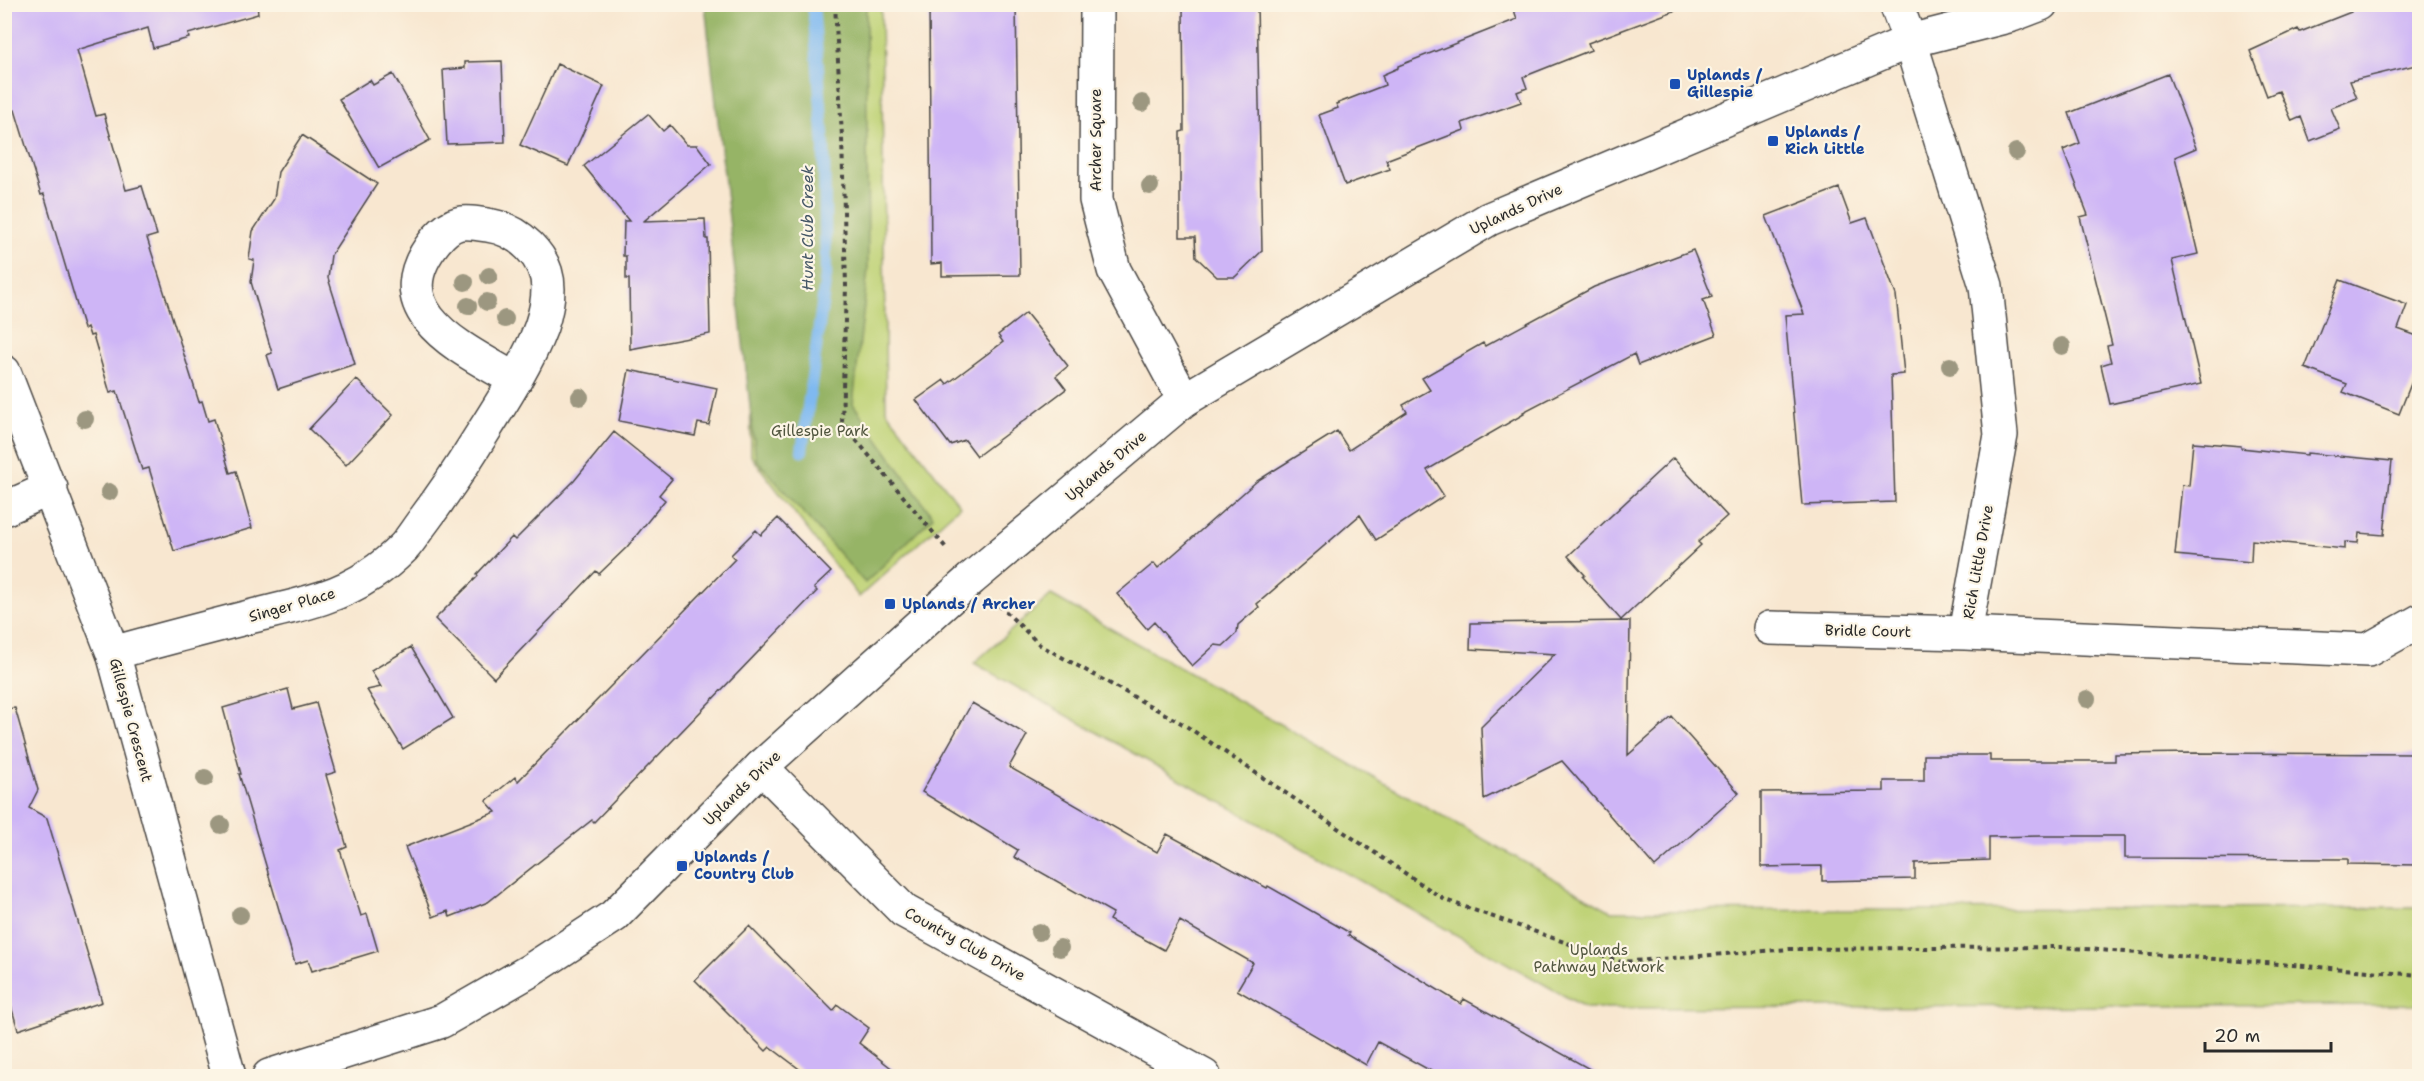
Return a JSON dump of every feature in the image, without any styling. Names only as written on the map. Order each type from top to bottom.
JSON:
[{"type":"street","name":"Archer Square","points":[[1097,4],[1096,200],[1114,270],[1184,400]]},
{"type":"street","points":[[1896,4],[1910,41]]},
{"type":"street","name":"Uplands Drive","points":[[269,1077],[442,1021],[531,970],[614,916],[760,767],[972,579],[1184,400],[1490,219],[1910,41],[2012,15],[2041,4]]},
{"type":"street","name":"Rich Little Drive","points":[[1910,41],[1986,286],[2000,423],[2001,435],[1965,633],[2368,650],[2420,621]]},
{"type":"street","name":"Singer Place","points":[[113,652],[332,596],[371,575],[404,547],[450,486],[514,379],[541,327],[548,288],[546,272],[540,256],[519,238],[495,226],[467,222],[450,225],[425,257],[417,274],[415,290],[421,307],[436,327],[463,349],[514,379]]},
{"type":"street","name":"Gillespie Crescent","points":[[4,372],[113,652],[229,1077]]},
{"type":"street","points":[[4,509],[51,488]]},
{"type":"street","name":"Bridle Court","points":[[1770,628],[1965,633]]},
{"type":"street","name":"Country Club Drive","points":[[760,767],[904,911],[1204,1077]]},
{"type":"path","points":[[835,4],[842,137],[846,286],[842,423],[972,579],[1040,645],[1183,724],[1445,900],[1621,962],[1790,949],[2061,947],[2420,975]]},
{"type":"green space","name":"Gillespie Park","points":[[705,5],[866,5],[868,269],[853,404],[933,517],[865,583],[756,459]]},
{"type":"green space","name":"Gillespie Park","points":[[746,5],[881,5],[886,410],[960,506],[859,597],[751,456]]},
{"type":"green space","name":"Uplands Pathway Network","points":[[1051,595],[1611,911],[2419,908],[2419,1005],[1586,1008],[974,663]]},
{"type":"building","points":[[4,4],[257,4],[258,14],[188,34],[189,38],[153,48],[148,28],[77,50],[96,116],[104,114],[126,190],[142,186],[157,235],[147,238],[199,402],[202,401],[208,421],[214,419],[230,473],[236,471],[252,528],[174,551],[149,468],[142,470],[117,391],[110,393],[93,335],[90,336],[87,327],[84,329],[44,194],[41,195],[15,110],[4,112]]},
{"type":"building","points":[[929,4],[1016,4],[1020,275],[942,276],[942,263],[931,264]]},
{"type":"building","points":[[1183,4],[1257,4],[1262,251],[1235,277],[1217,277],[1196,257],[1195,237],[1180,237],[1180,132],[1184,131]]},
{"type":"building","points":[[1512,4],[1682,4],[1682,8],[1588,43],[1591,50],[1523,77],[1527,88],[1517,92],[1521,102],[1462,123],[1464,130],[1386,160],[1390,169],[1345,185],[1319,115],[1338,108],[1336,104],[1385,85],[1382,75],[1398,66],[1517,19]]},
{"type":"building","points":[[2349,4],[2420,4],[2420,64],[2350,81],[2357,98],[2331,108],[2340,129],[2310,141],[2301,117],[2292,121],[2279,91],[2267,96],[2250,51],[2298,29],[2300,32],[2351,12]]},
{"type":"building","points":[[502,61],[505,142],[447,144],[443,70],[465,68],[465,62]]},
{"type":"building","points":[[557,64],[604,86],[568,166],[520,145]]},
{"type":"building","points":[[393,74],[430,140],[379,168],[339,99],[370,80],[373,85]]},
{"type":"building","points":[[2168,74],[2196,148],[2175,157],[2198,254],[2172,260],[2201,384],[2110,404],[2101,365],[2111,362],[2107,346],[2112,345],[2080,217],[2088,215],[2063,150],[2080,143],[2069,113]]},
{"type":"building","points":[[648,114],[663,131],[670,125],[687,145],[697,145],[711,164],[644,221],[705,219],[706,239],[708,239],[710,334],[630,349],[629,279],[626,279],[626,256],[623,256],[624,221],[629,221],[584,166]]},
{"type":"building","points":[[302,135],[377,184],[331,255],[328,278],[355,364],[278,389],[267,355],[272,353],[251,282],[254,260],[249,259],[253,231],[274,199],[278,172]]},
{"type":"building","points":[[1839,188],[1852,223],[1867,218],[1896,295],[1904,374],[1891,375],[1895,502],[1802,505],[1785,315],[1804,314],[1766,216]]},
{"type":"building","points":[[1693,250],[1712,297],[1703,300],[1716,335],[1638,365],[1634,354],[1523,412],[1524,414],[1427,470],[1444,496],[1376,540],[1360,515],[1257,604],[1259,607],[1238,625],[1237,633],[1223,646],[1215,645],[1192,666],[1154,622],[1147,629],[1117,594],[1154,563],[1158,568],[1257,481],[1337,431],[1349,450],[1407,412],[1403,405],[1430,390],[1422,378],[1483,343],[1485,346],[1594,287]]},
{"type":"building","points":[[2340,280],[2407,305],[2398,329],[2420,337],[2420,361],[2399,414],[2343,392],[2347,384],[2305,368]]},
{"type":"building","points":[[1026,313],[1068,366],[1056,376],[1066,389],[977,456],[965,440],[950,445],[916,400],[944,380],[947,384],[1003,342],[998,335]]},
{"type":"building","points":[[629,370],[717,388],[709,425],[698,423],[695,436],[619,421]]},
{"type":"building","points":[[356,379],[393,415],[346,465],[309,429]]},
{"type":"building","points":[[614,432],[672,479],[659,495],[665,500],[627,547],[599,574],[596,571],[494,678],[435,619],[478,576],[477,574],[512,537],[515,540],[574,481]]},
{"type":"building","points":[[2193,442],[2307,455],[2307,453],[2392,461],[2384,535],[2359,533],[2358,543],[2345,542],[2345,549],[2252,540],[2251,562],[2175,555],[2182,485],[2189,486]]},
{"type":"building","points":[[1673,458],[1727,516],[1698,542],[1701,545],[1621,620],[1583,577],[1585,575],[1568,556]]},
{"type":"building","points":[[778,518],[831,572],[814,588],[817,591],[594,822],[592,820],[488,902],[450,917],[448,911],[433,917],[405,847],[496,812],[486,801],[515,777],[518,781],[735,559],[731,555],[756,530],[761,535]]},
{"type":"building","points":[[1630,621],[1628,755],[1672,717],[1739,793],[1655,867],[1562,761],[1484,799],[1481,727],[1555,654],[1470,649],[1471,623]]},
{"type":"building","points":[[411,647],[453,718],[403,749],[367,690],[381,687],[371,671]]},
{"type":"building","points":[[288,689],[293,709],[316,703],[336,772],[326,775],[347,847],[340,850],[361,916],[367,914],[378,951],[312,971],[308,960],[295,964],[239,774],[241,774],[223,708]]},
{"type":"building","points":[[972,703],[1027,735],[1009,767],[1157,852],[1167,834],[1267,888],[1268,886],[1350,933],[1348,935],[1461,1004],[1464,999],[1604,1077],[1442,1077],[1378,1042],[1366,1065],[1237,990],[1253,963],[1180,921],[1164,950],[1109,920],[1113,913],[1014,857],[1018,850],[922,792]]},
{"type":"building","points":[[15,708],[38,790],[29,808],[47,818],[102,1002],[18,1030],[4,982],[4,709]]},
{"type":"building","points":[[2115,754],[2420,754],[2420,865],[2348,864],[2348,859],[2125,858],[2125,836],[2043,836],[1989,837],[1989,860],[1915,863],[1915,879],[1822,881],[1822,866],[1761,867],[1761,792],[1884,791],[1884,781],[1924,781],[1924,755],[1990,755],[1990,761],[2115,761]]},
{"type":"building","points":[[749,926],[833,1011],[838,1005],[869,1028],[859,1043],[903,1077],[810,1077],[770,1047],[766,1051],[695,980]]},
{"type":"waterway","name":"Hunt Club Creek","points":[[802,451],[826,276],[824,147],[813,4]]},
{"type":"place","name":"Uplands / Gillespie","points":[[1675,84]]},
{"type":"place","name":"Uplands / Rich Little","points":[[1773,141]]},
{"type":"place","name":"Uplands / Archer","points":[[890,604]]},
{"type":"place","name":"Uplands / Country Club","points":[[682,866]]}]
